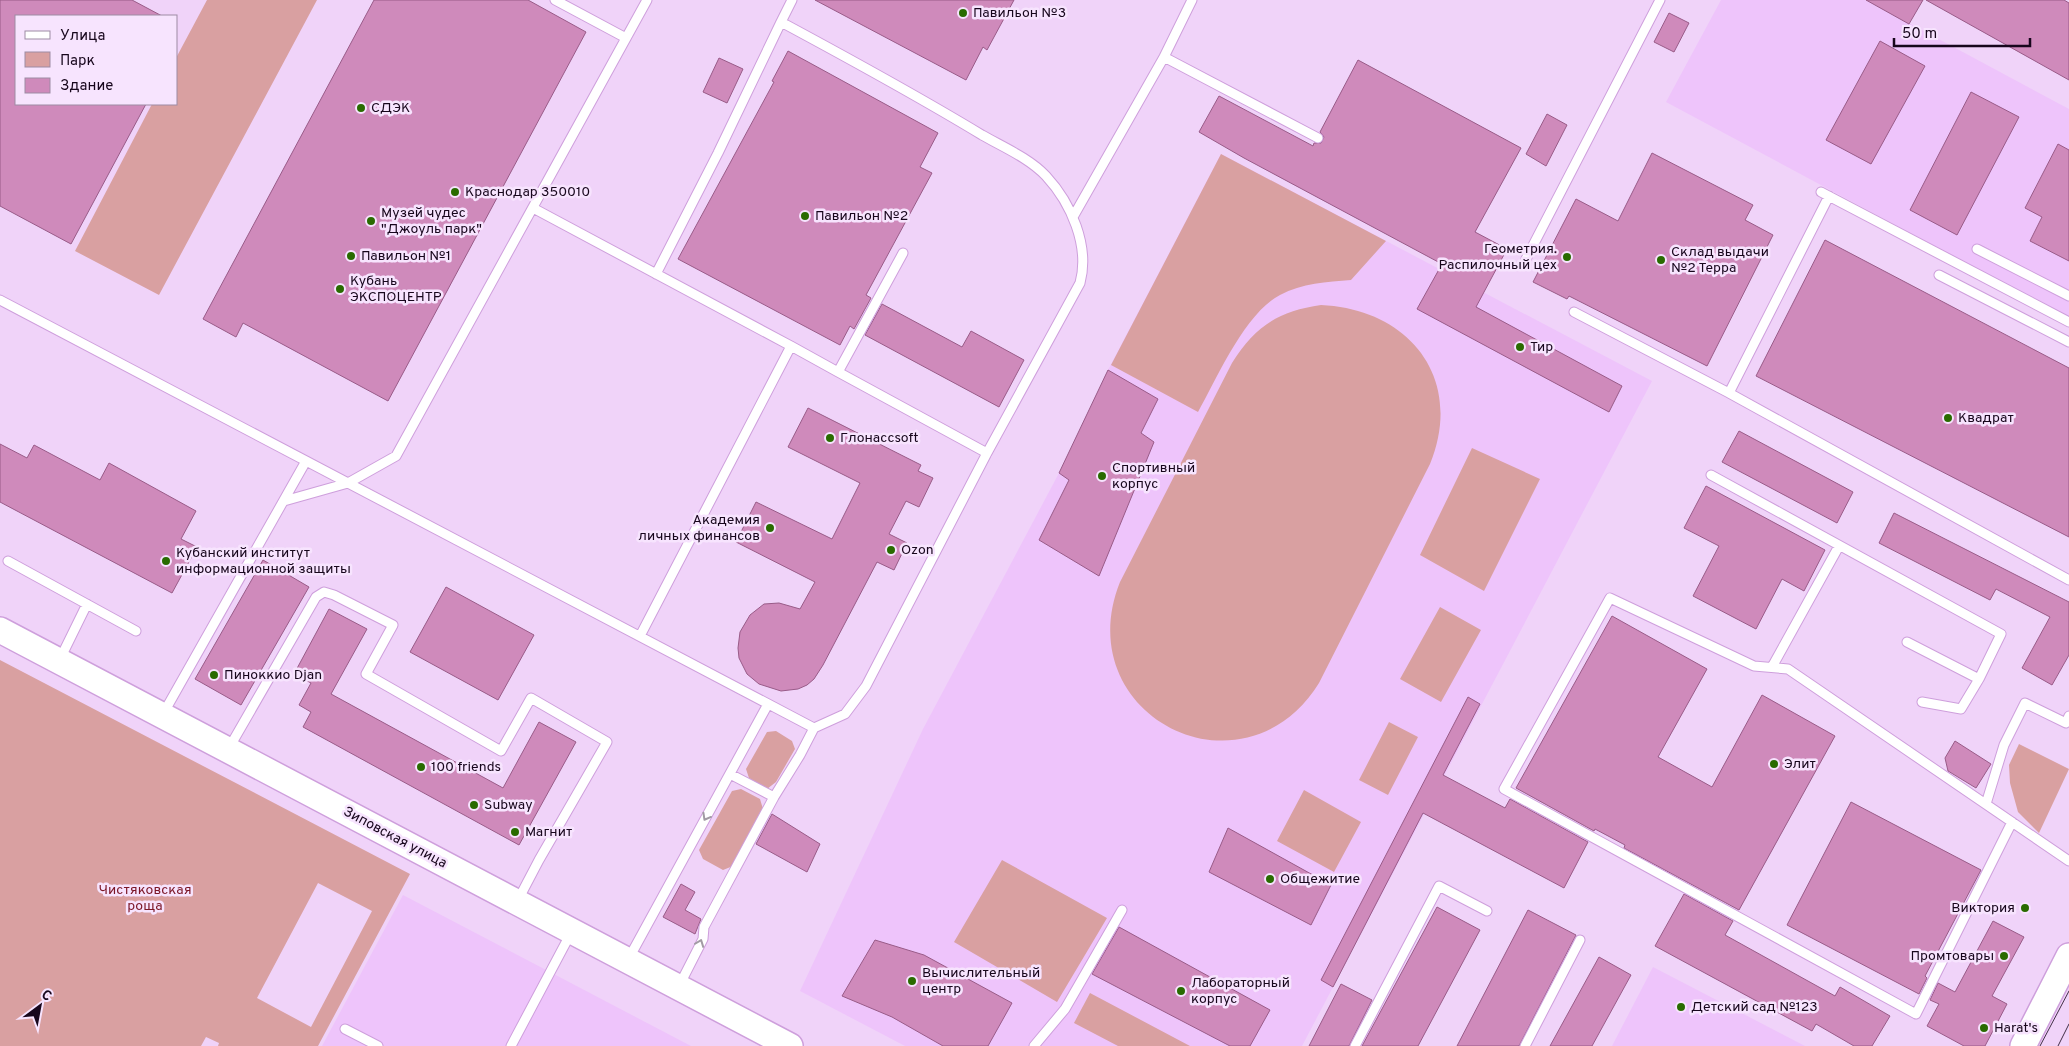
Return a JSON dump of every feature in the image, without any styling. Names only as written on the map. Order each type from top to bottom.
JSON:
[{"type":"street","name":"Зиповская улица","points":[[0,630],[790,1046]]},
{"type":"street","points":[[2023,1046],[2064,980]]},
{"type":"lane","points":[[554,0],[626,38]]},
{"type":"lane","points":[[284,501],[348,483],[396,456],[647,0]]},
{"type":"lane","points":[[656,274],[718,153],[792,0]]},
{"type":"lane","points":[[1073,217],[1164,57],[1192,0]]},
{"type":"lane","points":[[1526,259],[1660,0]]},
{"type":"lane","points":[[678,987],[703,939],[704,927],[774,797],[814,728],[846,714],[866,686],[987,453],[1080,283],[1083,270],[1083,254],[1073,217],[1064,200],[1038,168],[968,126],[780,22]]},
{"type":"lane","points":[[1164,57],[1318,138]]},
{"type":"lane","points":[[1729,393],[1825,194],[2069,322]]},
{"type":"lane","points":[[534,208],[987,453]]},
{"type":"lane","points":[[1977,249],[2069,296]]},
{"type":"lane","points":[[838,372],[903,253]]},
{"type":"lane","points":[[1939,275],[2069,342]]},
{"type":"lane","points":[[0,300],[814,728]]},
{"type":"lane","points":[[1574,312],[1729,393],[2069,580]]},
{"type":"lane","points":[[640,636],[791,346]]},
{"type":"lane","points":[[162,716],[306,462]]},
{"type":"lane","points":[[1711,475],[2002,634],[1961,709],[1922,702]]},
{"type":"lane","points":[[1772,667],[1839,546]]},
{"type":"lane","points":[[8,561],[136,631]]},
{"type":"lane","points":[[228,750],[316,597],[324,592],[334,595],[393,625],[366,674],[501,751],[531,698],[607,742],[517,902]]},
{"type":"lane","points":[[2012,822],[1916,1014],[1504,789],[1610,598],[1754,666],[1788,669],[1986,804],[2069,861]]},
{"type":"lane","points":[[59,661],[87,604]]},
{"type":"lane","points":[[1907,642],[1979,679]]},
{"type":"lane","points":[[1986,804],[2004,745],[2025,703],[2066,723],[2069,716]]},
{"type":"lane","points":[[628,960],[768,704]]},
{"type":"lane","points":[[730,774],[774,797]]},
{"type":"lane","points":[[1355,1046],[1439,886],[1487,911]]},
{"type":"lane","points":[[1034,1046],[1065,1009],[1122,910]]},
{"type":"lane","points":[[511,1046],[572,931]]},
{"type":"lane","points":[[1525,1046],[1580,940]]},
{"type":"lane","points":[[345,1029],[378,1046]]},
{"type":"shaded area","points":[[1721,0],[1866,0],[2069,109],[2069,318],[1666,102]]},
{"type":"shaded area","points":[[1221,154],[1652,381],[1302,1046],[905,1046],[800,991],[923,729],[1059,473],[1108,370]]},
{"type":"shaded area","points":[[403,895],[691,1046],[322,1046]]},
{"type":"shaded area","name":"Детский сад №123","points":[[1653,967],[1805,1046],[1612,1046]]},
{"type":"green space","points":[[207,0],[317,0],[159,295],[75,251],[151,105],[178,105],[178,54]]},
{"type":"green space","points":[[1221,154],[1386,241],[1351,280],[1297,288],[1280,295],[1267,304],[1255,316],[1233,348],[1198,412],[1111,365]]},
{"type":"green space","points":[[1321,305],[1352,309],[1380,319],[1403,334],[1422,354],[1434,377],[1440,403],[1439,433],[1430,464],[1319,683],[1286,719],[1248,737],[1209,740],[1171,728],[1140,705],[1118,671],[1110,630],[1120,582],[1232,363],[1241,350],[1269,322],[1293,311]]},
{"type":"green space","points":[[1472,448],[1540,479],[1484,591],[1420,555]]},
{"type":"green space","points":[[1440,607],[1481,630],[1441,702],[1400,679]]},
{"type":"green space","name":"Чистяковская роща","points":[[0,660],[410,874],[318,1046],[218,1046],[219,1043],[206,1037],[201,1046],[0,1046]],"holes":[[[318,883],[372,911],[311,1027],[257,998]]]},
{"type":"green space","points":[[1389,722],[1418,737],[1388,795],[1359,780]]},
{"type":"green space","points":[[776,731],[792,741],[795,749],[776,782],[767,789],[749,778],[746,769],[767,732]]},
{"type":"green space","points":[[2019,744],[2069,769],[2039,833],[2018,812],[2010,783],[2009,765]]},
{"type":"green space","points":[[741,789],[760,799],[763,809],[733,866],[723,870],[703,859],[699,850],[732,791]]},
{"type":"green space","points":[[1304,790],[1361,822],[1334,872],[1277,841]]},
{"type":"green space","points":[[1002,860],[1107,918],[1057,1002],[954,942]]},
{"type":"green space","points":[[1090,993],[1190,1046],[1118,1046],[1074,1023]]},
{"type":"building","points":[[0,0],[132,0],[160,15],[15,15],[15,105],[145,105],[71,244],[0,206]]},
{"type":"building","name":"Павильон №1","points":[[374,0],[528,0],[586,32],[388,401],[243,323],[236,337],[203,319]]},
{"type":"building","points":[[815,0],[1014,0],[987,50],[983,47],[966,80]]},
{"type":"building","points":[[1866,0],[1923,0],[1909,24]]},
{"type":"building","points":[[1926,0],[2064,0],[2069,3],[2069,80]]},
{"type":"building","points":[[1669,13],[1689,23],[1674,52],[1654,42]]},
{"type":"building","points":[[1880,41],[1925,66],[1871,164],[1826,140]]},
{"type":"building","name":"Павильон №2","points":[[788,51],[938,133],[920,167],[932,173],[866,295],[871,298],[854,329],[850,326],[840,345],[678,259],[774,82],[772,81]]},
{"type":"building","points":[[719,58],[743,69],[727,103],[703,92]]},
{"type":"building","points":[[1358,60],[1521,148],[1475,232],[1507,249],[1476,307],[1622,386],[1609,412],[1417,309],[1442,264],[1199,132],[1219,96],[1313,146],[1314,143],[1321,143],[1324,137],[1320,132]]},
{"type":"building","points":[[1971,92],[2019,117],[1957,235],[1910,210]]},
{"type":"building","points":[[1547,114],[1567,125],[1546,166],[1526,154]]},
{"type":"building","points":[[2058,144],[2069,150],[2069,261],[2030,241],[2042,217],[2025,208]]},
{"type":"building","name":"Склад выдачи №2 Терра","points":[[1652,153],[1753,205],[1745,220],[1773,235],[1707,366],[1569,296],[1567,299],[1533,282],[1576,199],[1618,221]]},
{"type":"building","name":"Квадрат","points":[[1825,240],[2069,368],[2069,537],[1756,376]]},
{"type":"building","points":[[882,304],[962,347],[971,331],[1024,360],[999,407],[865,335]]},
{"type":"building","name":"Спортивный корпус","points":[[1108,370],[1158,399],[1141,433],[1154,442],[1099,576],[1039,540],[1069,480],[1059,473]]},
{"type":"building","points":[[808,408],[921,465],[918,471],[933,478],[919,507],[906,501],[889,534],[907,543],[894,570],[877,562],[814,679],[798,689],[781,691],[759,684],[747,674],[739,658],[740,632],[750,615],[764,604],[779,603],[800,609],[815,582],[736,542],[756,502],[832,539],[860,483],[788,447]]},
{"type":"building","points":[[1739,431],[1853,492],[1837,523],[1722,462]]},
{"type":"building","points":[[0,444],[27,458],[34,445],[100,480],[109,463],[196,511],[181,539],[197,547],[172,593],[0,502]]},
{"type":"building","points":[[1706,486],[1825,550],[1804,591],[1782,579],[1756,629],[1693,596],[1719,546],[1684,528]]},
{"type":"building","points":[[1894,513],[2069,602],[2069,655],[2052,685],[2022,668],[2050,617],[1996,589],[1990,600],[1879,543]]},
{"type":"building","points":[[263,560],[309,587],[241,705],[195,679]]},
{"type":"building","points":[[446,587],[534,635],[498,700],[410,652]]},
{"type":"building","points":[[329,609],[367,629],[331,694],[503,788],[539,722],[576,742],[519,845],[303,727],[311,712],[299,705],[311,683],[294,674]]},
{"type":"building","points":[[1612,616],[1707,669],[1658,757],[1712,787],[1762,695],[1835,736],[1739,910],[1624,848],[1625,845],[1595,829],[1594,831],[1516,788]]},
{"type":"building","points":[[1468,697],[1480,704],[1443,775],[1505,808],[1510,799],[1588,842],[1564,888],[1423,813],[1333,987],[1321,980]]},
{"type":"building","points":[[1955,741],[1991,764],[1976,788],[1948,771],[1945,758]]},
{"type":"building","points":[[1851,802],[1981,870],[1925,976],[1927,978],[1919,994],[1787,925]]},
{"type":"building","points":[[772,814],[820,844],[807,872],[756,844]]},
{"type":"building","name":"Общежитие","points":[[1228,828],[1331,885],[1311,925],[1209,872]]},
{"type":"building","points":[[681,884],[695,892],[685,910],[701,919],[695,934],[663,917]]},
{"type":"building","points":[[1684,894],[1733,921],[1725,935],[1835,996],[1840,987],[1890,1016],[1872,1046],[1854,1046],[1816,1024],[1812,1031],[1655,946]]},
{"type":"building","points":[[1437,907],[1480,930],[1418,1046],[1362,1046]]},
{"type":"building","points":[[1528,910],[1576,935],[1519,1046],[1457,1046]]},
{"type":"building","points":[[1993,921],[2024,937],[1992,996],[2007,1004],[1985,1046],[1964,1046],[1927,1026],[1939,1004],[1930,1000],[1938,983],[1955,992]]},
{"type":"building","name":"Лабораторный корпус","points":[[1119,927],[1270,1010],[1250,1046],[1230,1046],[1092,974]]},
{"type":"building","name":"Вычислительный центр","points":[[875,940],[924,955],[1012,1003],[988,1046],[943,1046],[892,1017],[842,996]]},
{"type":"building","points":[[1599,957],[1631,975],[1592,1046],[1550,1046]]},
{"type":"building","points":[[1341,984],[1372,1000],[1349,1046],[1309,1046]]},
{"type":"tram line","points":[[2040,1046],[2069,991]]},
{"type":"tram line","points":[[2058,1046],[2069,1024]]},
{"type":"place","name":"Павильон №3","points":[[963,13]]},
{"type":"place","name":"СДЭК","points":[[361,108]]},
{"type":"place","name":"Краснодар 350010","points":[[455,192]]},
{"type":"place","name":"Павильон №2","points":[[805,216]]},
{"type":"place","name":"Музей чудес \"Джоуль парк\"","points":[[371,221]]},
{"type":"place","name":"Павильон №1","points":[[351,256]]},
{"type":"place","name":"Геометрия. Распилочный цех","points":[[1567,257]]},
{"type":"place","name":"Склад выдачи №2 Терра","points":[[1661,260]]},
{"type":"place","name":"Кубань ЭКСПОЦЕНТР","points":[[340,289]]},
{"type":"place","name":"Тир","points":[[1520,347]]},
{"type":"place","name":"Квадрат","points":[[1948,418]]},
{"type":"place","name":"Глонассsoft","points":[[830,438]]},
{"type":"place","name":"Спортивный корпус","points":[[1102,476]]},
{"type":"place","name":"Академия личных финансов","points":[[770,528]]},
{"type":"place","name":"Ozon","points":[[891,550]]},
{"type":"place","name":"Кубанский институт информационной защиты","points":[[166,561]]},
{"type":"place","name":"Пиноккио Djan","points":[[214,675]]},
{"type":"place","name":"Элит","points":[[1774,764]]},
{"type":"place","name":"100 friends","points":[[421,767]]},
{"type":"place","name":"Subway","points":[[474,805]]},
{"type":"place","name":"Магнит","points":[[515,832]]},
{"type":"place","name":"Общежитие","points":[[1270,879]]},
{"type":"place","name":"Виктория","points":[[2025,908]]},
{"type":"place","name":"Промтовары","points":[[2004,956]]},
{"type":"place","name":"Вычислительный центр","points":[[912,981]]},
{"type":"place","name":"Лабораторный корпус","points":[[1181,991]]},
{"type":"place","name":"Детский сад №123","points":[[1681,1007]]},
{"type":"place","name":"Harat's","points":[[1984,1028]]}]
